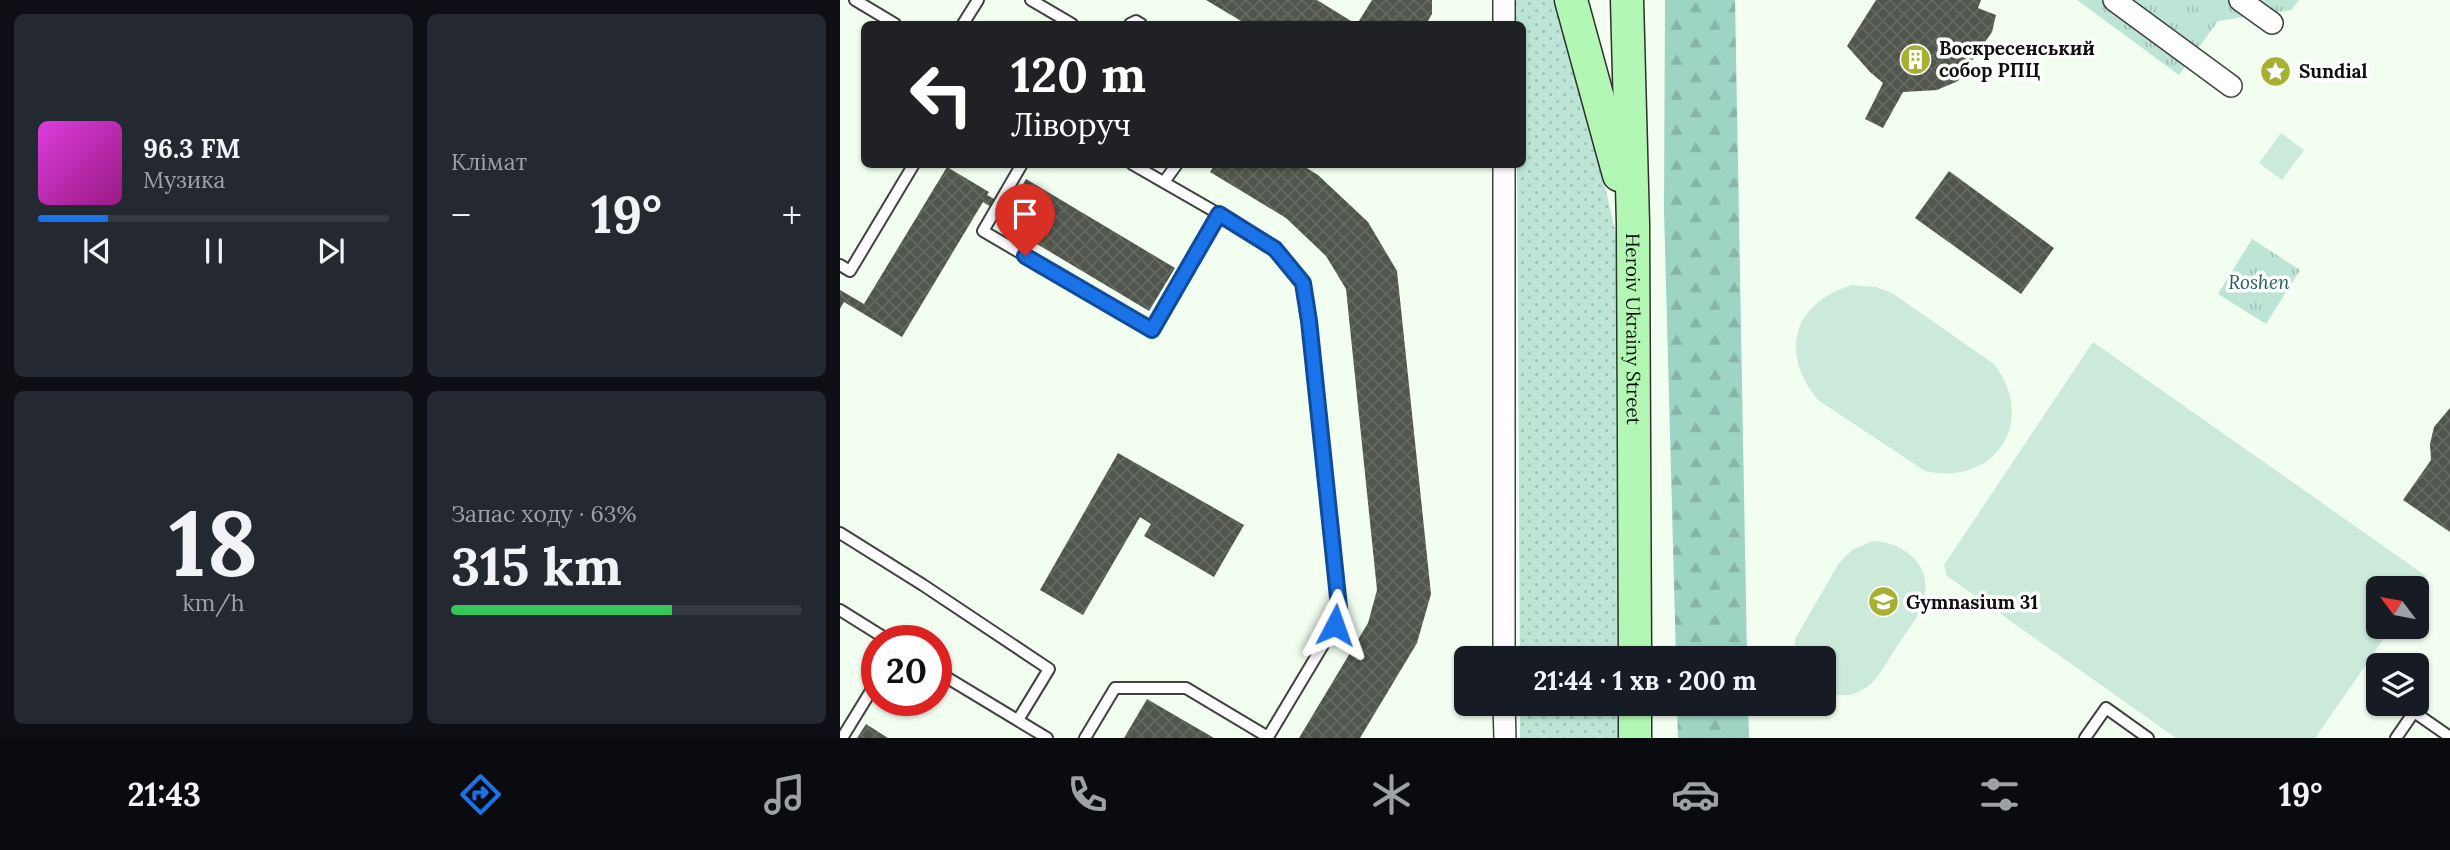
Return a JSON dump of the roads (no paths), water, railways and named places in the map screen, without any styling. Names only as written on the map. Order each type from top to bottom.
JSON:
[{"type":"main road","points":[[1571,0],[1633,224]]},
{"type":"main road","points":[[1577,0],[1597,11],[1608,12],[1626,0]]},
{"type":"main road","name":"Heroiv Ukrainy Street","points":[[1626,0],[1633,224],[1635,646]]},
{"type":"main road","points":[[1635,716],[1635,738]]},
{"type":"street","points":[[1504,0],[1504,21]]},
{"type":"street","points":[[2114,0],[2231,86]]},
{"type":"street","points":[[2241,0],[2272,23]]},
{"type":"street","points":[[1504,168],[1504,646]]},
{"type":"street","points":[[1504,716],[1504,738]]},
{"type":"lane","points":[[855,0],[890,21]]},
{"type":"lane","points":[[965,21],[978,0]]},
{"type":"lane","points":[[1031,0],[1067,21]]},
{"type":"lane","points":[[840,265],[850,271],[912,168]]},
{"type":"lane","points":[[1021,168],[983,231],[1152,330],[1219,214]]},
{"type":"lane","points":[[1085,738],[1115,688],[1186,688],[1268,737],[1335,625],[1339,607],[1303,283],[1275,249],[1139,168]]},
{"type":"lane","points":[[1164,183],[1174,168]]},
{"type":"lane","points":[[840,533],[1049,669],[1018,720]]},
{"type":"lane","points":[[840,610],[864,625]]},
{"type":"lane","points":[[952,681],[1047,738]]},
{"type":"lane","points":[[842,738],[861,707]]},
{"type":"lane","points":[[2085,738],[2106,708],[2148,738]]},
{"type":"lane","points":[[2396,738],[2414,712],[2450,737]]},
{"type":"place","name":"Воскресенський собор РПЦ","points":[[1916,59]]},
{"type":"place","name":"Sundial","points":[[2276,71]]},
{"type":"place","name":"Gymnasium 31","points":[[1883,602]]},
{"type":"park label","name":"Roshen","points":[[2259,282]]}]
